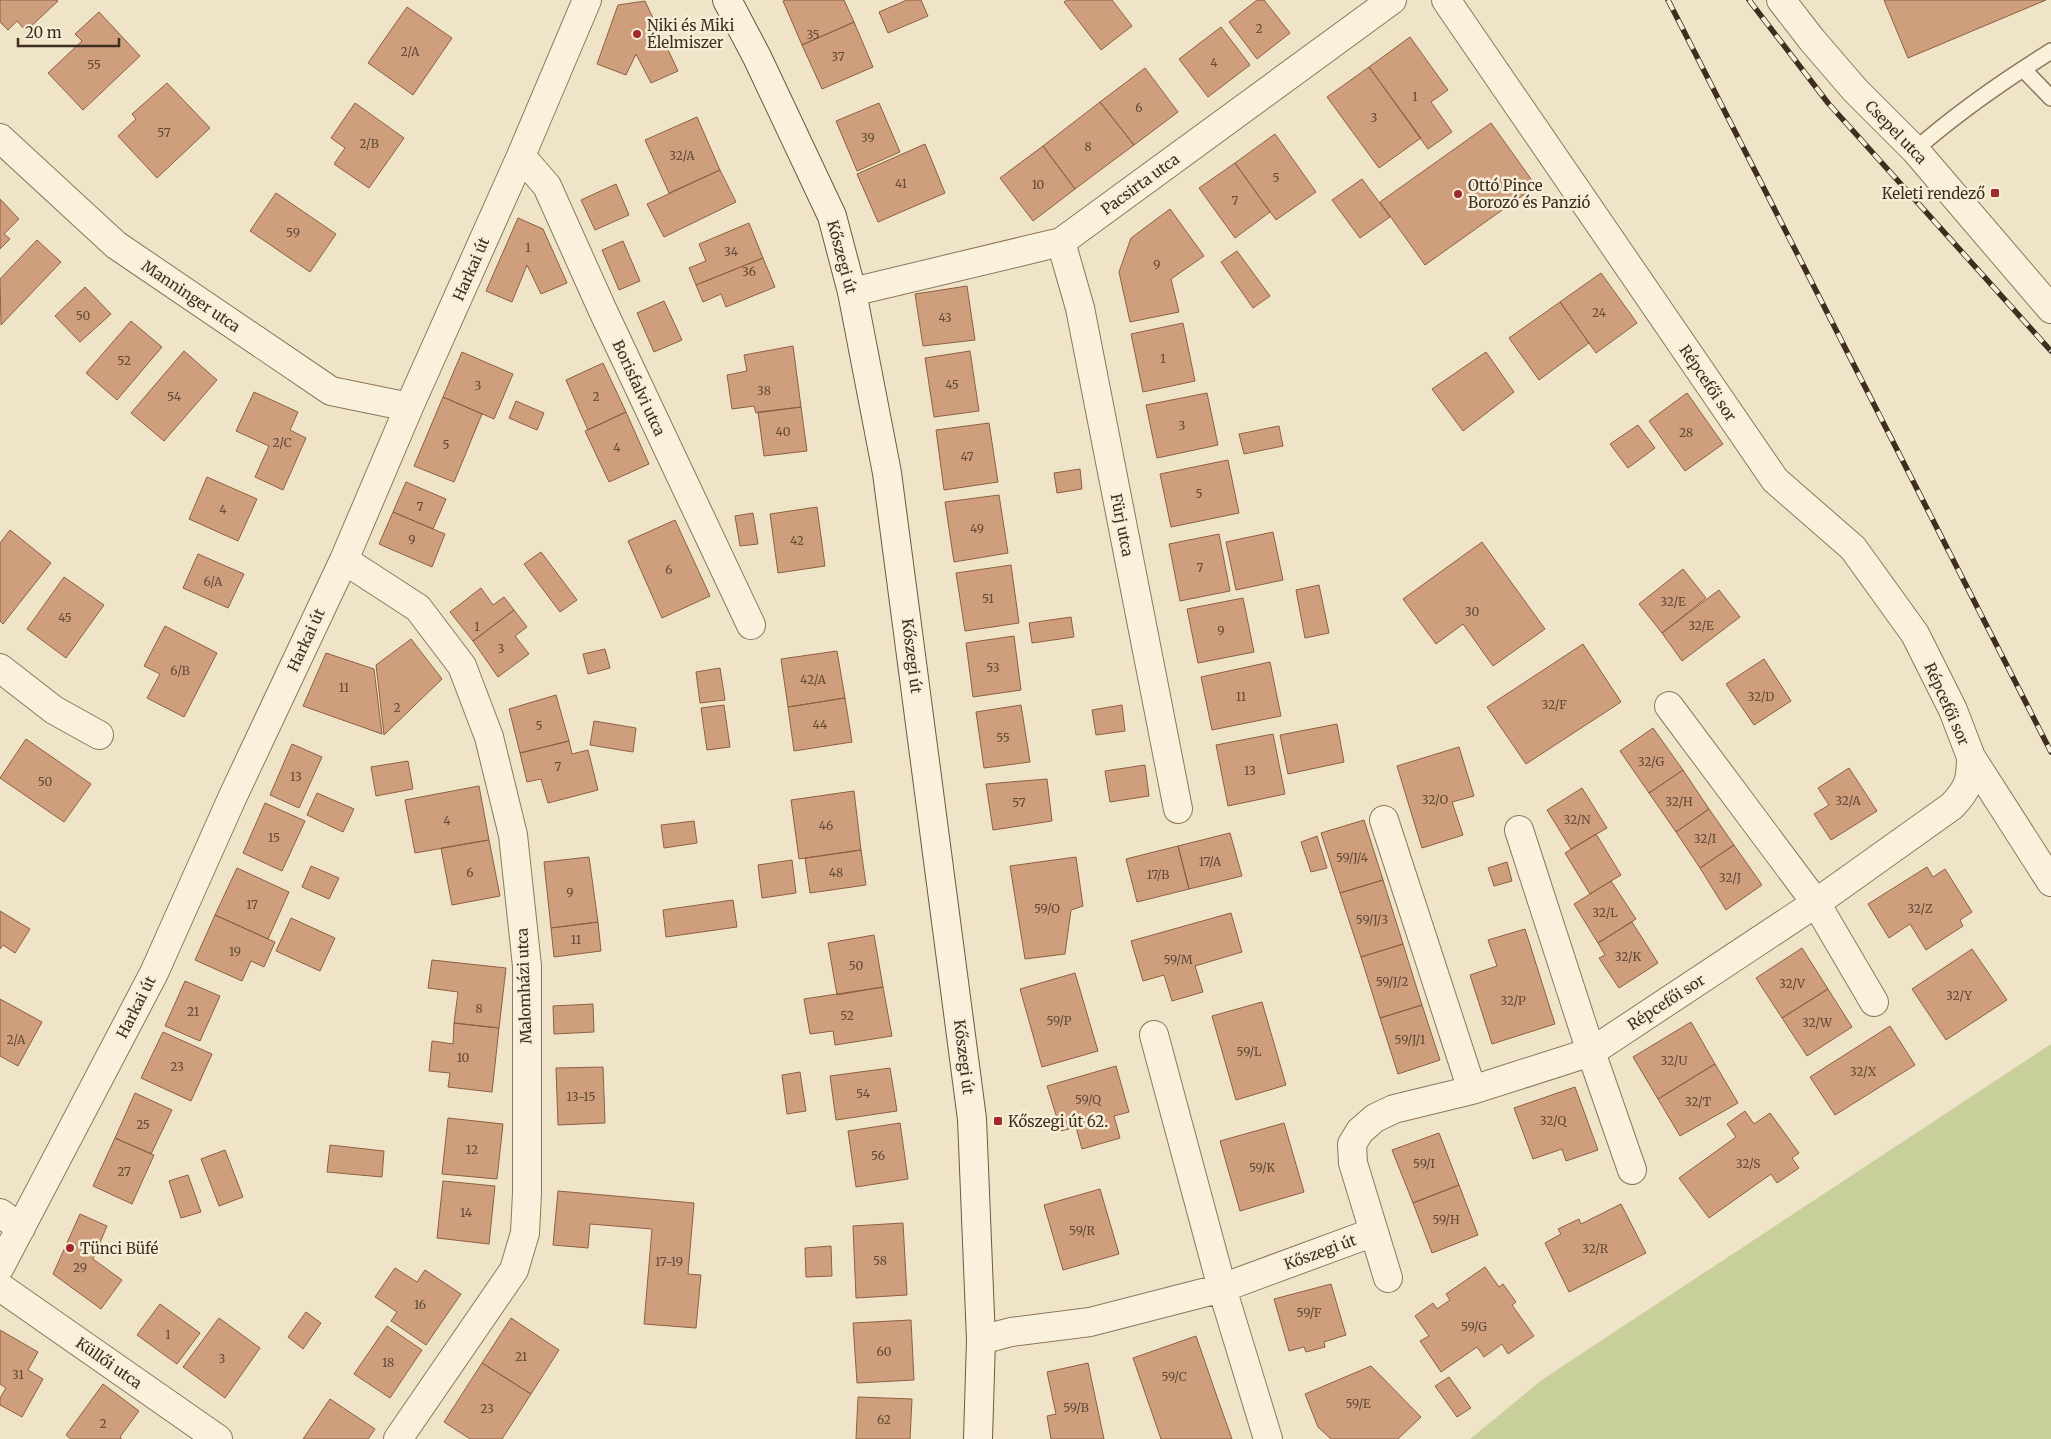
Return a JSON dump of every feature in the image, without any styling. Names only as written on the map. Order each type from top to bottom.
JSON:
[{"type":"street","name":"Harkai út","points":[[0,1267],[10,1221],[154,973],[233,796],[344,560],[408,407],[522,156],[587,0]]},
{"type":"street","name":"Kőszegi út","points":[[727,0],[757,57],[832,216],[852,292],[890,492],[972,1118],[981,1340],[978,1439]]},
{"type":"street","name":"Pacsirta utca","points":[[852,292],[1061,242],[1392,0]]},
{"type":"street","name":"Répcefői sor","points":[[1446,0],[1775,480],[1853,548],[1915,634],[1953,710],[1971,758],[2051,882]]},
{"type":"street","name":"Csepel utca","points":[[1781,0],[1855,90],[1915,150],[2051,309]]},
{"type":"street","name":"Manninger utca","points":[[0,138],[116,245],[331,391],[408,407]]},
{"type":"street","name":"Borisfalvi utca","points":[[522,156],[547,186],[751,625]]},
{"type":"street","name":"Fürj utca","points":[[1061,242],[1080,308],[1178,809]]},
{"type":"street","name":"Malomházi utca","points":[[344,560],[418,608],[462,666],[489,737],[513,835],[527,966],[527,1193],[524,1233],[514,1270],[398,1439]]},
{"type":"street","points":[[0,668],[54,710],[99,735]]},
{"type":"street","points":[[1669,706],[1816,903],[1874,1002]]},
{"type":"street","name":"Répcefői sor","points":[[1472,1090],[1591,1052],[1816,903],[1952,806],[1967,788],[1971,775],[1971,758]]},
{"type":"street","points":[[1384,820],[1472,1090]]},
{"type":"street","points":[[1519,830],[1591,1052],[1632,1170]]},
{"type":"street","points":[[1154,1035],[1222,1288],[1268,1439]]},
{"type":"street","name":"Kőszegi út","points":[[981,1340],[1011,1332],[1090,1322],[1222,1288],[1374,1232],[1353,1163],[1352,1144],[1360,1131],[1375,1118],[1394,1109],[1472,1090]]},
{"type":"street","points":[[1374,1232],[1388,1278]]},
{"type":"street","name":"Küllői utca","points":[[0,1286],[218,1439]]},
{"type":"lane","points":[[1915,150],[1965,108],[2051,51]]},
{"type":"lane","points":[[2022,69],[2051,98]]},
{"type":"green space","points":[[2051,1044],[2051,1439],[1470,1439],[1543,1379]]},
{"type":"building","points":[[0,0],[58,1],[26,31],[17,21],[8,30],[0,22]]},
{"type":"building","points":[[844,0],[854,22],[802,45],[783,1]]},
{"type":"building","points":[[907,0],[921,0],[928,16],[888,33],[879,12]]},
{"type":"building","points":[[1067,0],[1112,0],[1132,26],[1101,50],[1064,2]]},
{"type":"building","points":[[1257,0],[1264,0],[1290,33],[1257,59],[1229,22]]},
{"type":"building","points":[[1884,0],[2046,0],[1908,58]]},
{"type":"building","points":[[645,1],[678,71],[651,83],[636,54],[626,75],[597,64],[618,5]]},
{"type":"building","points":[[407,7],[452,38],[413,95],[368,63]]},
{"type":"building","points":[[99,12],[140,56],[83,110],[48,73],[82,41],[75,34]]},
{"type":"building","points":[[854,22],[873,67],[822,89],[802,45]]},
{"type":"building","points":[[1221,27],[1250,65],[1208,97],[1179,59]]},
{"type":"building","points":[[1410,37],[1448,90],[1431,102],[1452,132],[1428,149],[1369,67]]},
{"type":"building","points":[[1369,67],[1421,138],[1379,168],[1327,97]]},
{"type":"building","points":[[1145,68],[1178,112],[1134,145],[1100,102]]},
{"type":"building","points":[[167,83],[210,128],[157,178],[118,136],[136,119],[132,114]]},
{"type":"building","points":[[1100,102],[1134,145],[1075,189],[1043,146]]},
{"type":"building","points":[[355,103],[404,138],[369,188],[334,164],[345,148],[331,138]]},
{"type":"building","points":[[879,103],[900,152],[857,171],[836,121]]},
{"type":"building","points":[[697,117],[720,170],[669,193],[645,140]]},
{"type":"building","name":"Ottó Pince Borozó és Panzió","points":[[1491,123],[1536,186],[1425,265],[1380,202]]},
{"type":"building","points":[[1275,134],[1316,192],[1276,220],[1235,163]]},
{"type":"building","points":[[925,144],[945,193],[878,222],[857,174]]},
{"type":"building","points":[[1043,146],[1075,189],[1033,221],[1000,178]]},
{"type":"building","points":[[1235,163],[1270,212],[1235,238],[1199,188]]},
{"type":"building","points":[[720,170],[736,202],[664,237],[647,204]]},
{"type":"building","points":[[1362,179],[1390,217],[1360,238],[1332,200]]},
{"type":"building","points":[[616,184],[629,215],[595,230],[581,200]]},
{"type":"building","points":[[276,193],[336,234],[310,272],[250,231]]},
{"type":"building","points":[[0,199],[19,219],[4,234],[10,239],[0,249]]},
{"type":"building","points":[[1170,209],[1204,256],[1171,279],[1179,312],[1130,322],[1119,272],[1131,238]]},
{"type":"building","points":[[518,218],[543,229],[567,283],[541,294],[527,265],[512,302],[486,291]]},
{"type":"building","points":[[749,223],[763,258],[696,285],[689,268],[706,261],[699,244]]},
{"type":"building","points":[[37,240],[61,262],[1,325],[0,279]]},
{"type":"building","points":[[623,241],[640,281],[619,290],[602,250]]},
{"type":"building","points":[[1237,251],[1270,296],[1253,308],[1221,262]]},
{"type":"building","points":[[763,258],[775,287],[726,307],[721,294],[703,302],[696,285]]},
{"type":"building","points":[[1601,273],[1637,323],[1596,353],[1560,302]]},
{"type":"building","points":[[967,286],[975,340],[923,346],[915,294]]},
{"type":"building","points":[[85,287],[111,314],[80,342],[55,316]]},
{"type":"building","points":[[664,301],[682,340],[654,352],[637,313]]},
{"type":"building","points":[[1560,302],[1589,343],[1539,380],[1509,338]]},
{"type":"building","points":[[131,321],[162,347],[117,400],[86,373]]},
{"type":"building","points":[[1183,323],[1195,381],[1143,392],[1131,334]]},
{"type":"building","points":[[793,346],[801,407],[756,413],[754,406],[732,409],[727,375],[747,371],[744,355]]},
{"type":"building","points":[[184,351],[217,380],[164,441],[131,413]]},
{"type":"building","points":[[970,351],[979,411],[934,417],[925,358]]},
{"type":"building","points":[[462,352],[513,374],[494,419],[443,397]]},
{"type":"building","points":[[1486,352],[1514,392],[1463,431],[1432,389]]},
{"type":"building","points":[[603,363],[626,412],[588,430],[566,380]]},
{"type":"building","points":[[254,392],[298,412],[290,430],[306,438],[283,490],[255,477],[269,446],[236,431]]},
{"type":"building","points":[[1207,393],[1218,445],[1157,458],[1146,405]]},
{"type":"building","points":[[1687,393],[1723,444],[1685,471],[1649,421]]},
{"type":"building","points":[[443,397],[482,414],[454,482],[414,466]]},
{"type":"building","points":[[516,401],[544,413],[537,430],[509,418]]},
{"type":"building","points":[[801,407],[807,451],[764,456],[758,412]]},
{"type":"building","points":[[626,412],[649,464],[609,482],[585,431]]},
{"type":"building","points":[[989,423],[998,482],[944,490],[936,430]]},
{"type":"building","points":[[1638,425],[1655,448],[1628,468],[1610,444]]},
{"type":"building","points":[[1279,426],[1283,446],[1244,454],[1239,434]]},
{"type":"building","points":[[1228,460],[1239,513],[1171,527],[1160,474]]},
{"type":"building","points":[[1080,469],[1082,489],[1057,493],[1054,473]]},
{"type":"building","points":[[207,477],[257,499],[238,541],[189,519]]},
{"type":"building","points":[[406,482],[446,499],[433,529],[393,512]]},
{"type":"building","points":[[999,495],[1008,553],[954,562],[945,502]]},
{"type":"building","points":[[817,507],[825,566],[778,573],[770,514]]},
{"type":"building","points":[[393,512],[445,534],[432,567],[379,544]]},
{"type":"building","points":[[753,513],[758,544],[740,546],[735,516]]},
{"type":"building","points":[[675,520],[710,596],[662,618],[628,541]]},
{"type":"building","points":[[10,530],[51,563],[3,624],[0,621],[0,543]]},
{"type":"building","points":[[1273,532],[1283,580],[1236,590],[1226,542]]},
{"type":"building","points":[[1219,534],[1230,591],[1180,601],[1169,544]]},
{"type":"building","points":[[1482,542],[1545,629],[1493,666],[1463,624],[1436,644],[1403,599]]},
{"type":"building","points":[[541,552],[577,600],[560,612],[524,564]]},
{"type":"building","points":[[198,554],[244,574],[228,608],[183,588]]},
{"type":"building","points":[[1011,565],[1019,623],[965,631],[956,573]]},
{"type":"building","points":[[1683,569],[1706,598],[1662,633],[1639,604]]},
{"type":"building","points":[[64,577],[104,605],[66,658],[27,629]]},
{"type":"building","points":[[1319,585],[1329,633],[1305,638],[1296,590]]},
{"type":"building","points":[[481,588],[493,605],[504,597],[514,610],[473,641],[450,612]]},
{"type":"building","points":[[1719,590],[1740,617],[1682,661],[1662,633]]},
{"type":"building","points":[[1243,598],[1254,652],[1198,663],[1187,609]]},
{"type":"building","points":[[514,610],[527,627],[515,636],[529,654],[498,677],[473,641]]},
{"type":"building","points":[[1071,617],[1074,637],[1032,643],[1029,623]]},
{"type":"building","points":[[165,626],[217,653],[184,717],[147,698],[160,674],[144,666]]},
{"type":"building","points":[[1014,636],[1021,690],[973,697],[966,643]]},
{"type":"building","points":[[411,639],[442,679],[384,735],[376,665]]},
{"type":"building","points":[[1583,644],[1621,702],[1526,764],[1487,707]]},
{"type":"building","points":[[605,649],[610,668],[588,674],[583,654]]},
{"type":"building","points":[[837,651],[845,698],[788,707],[781,659]]},
{"type":"building","points":[[326,653],[374,669],[382,734],[303,706]]},
{"type":"building","points":[[1764,659],[1791,701],[1754,725],[1726,684]]},
{"type":"building","points":[[1270,662],[1281,716],[1212,730],[1201,677]]},
{"type":"building","points":[[720,668],[725,700],[700,703],[696,672]]},
{"type":"building","points":[[556,695],[569,741],[520,753],[509,709]]},
{"type":"building","points":[[845,698],[852,742],[794,751],[788,707]]},
{"type":"building","points":[[724,705],[730,747],[707,750],[701,708]]},
{"type":"building","points":[[1021,705],[1030,762],[984,768],[976,712]]},
{"type":"building","points":[[1122,705],[1125,731],[1096,735],[1092,710]]},
{"type":"building","points":[[594,721],[636,728],[633,752],[590,745]]},
{"type":"building","points":[[1337,724],[1344,762],[1288,774],[1280,735]]},
{"type":"building","points":[[1653,728],[1683,770],[1649,793],[1620,751]]},
{"type":"building","points":[[1273,734],[1285,794],[1228,806],[1216,745]]},
{"type":"building","points":[[26,739],[91,784],[64,822],[0,778]]},
{"type":"building","points":[[569,741],[572,754],[588,750],[598,790],[548,803],[541,779],[527,782],[520,753]]},
{"type":"building","points":[[292,744],[322,757],[299,808],[270,795]]},
{"type":"building","points":[[1459,747],[1474,796],[1452,802],[1463,835],[1422,848],[1397,766]]},
{"type":"building","points":[[408,761],[413,789],[376,796],[371,767]]},
{"type":"building","points":[[1145,765],[1149,796],[1110,802],[1105,771]]},
{"type":"building","points":[[1849,768],[1877,811],[1831,840],[1814,814],[1829,805],[1818,788]]},
{"type":"building","points":[[1683,770],[1709,809],[1676,832],[1649,793]]},
{"type":"building","points":[[1047,779],[1052,821],[993,830],[986,784]]},
{"type":"building","points":[[479,786],[489,840],[415,853],[405,800]]},
{"type":"building","points":[[1582,788],[1607,828],[1571,849],[1547,810]]},
{"type":"building","points":[[854,791],[861,850],[799,859],[791,800]]},
{"type":"building","points":[[317,793],[354,809],[343,832],[307,815]]},
{"type":"building","points":[[265,803],[305,821],[282,871],[243,853]]},
{"type":"building","points":[[1709,809],[1734,845],[1700,868],[1676,832]]},
{"type":"building","points":[[1364,820],[1383,880],[1340,893],[1321,833]]},
{"type":"building","points":[[694,821],[697,843],[664,848],[661,825]]},
{"type":"building","points":[[1230,833],[1242,876],[1189,889],[1178,846]]},
{"type":"building","points":[[1596,834],[1621,875],[1590,894],[1565,853]]},
{"type":"building","points":[[1317,836],[1327,868],[1311,872],[1301,842]]},
{"type":"building","points":[[489,840],[500,896],[452,905],[441,848]]},
{"type":"building","points":[[1734,845],[1762,885],[1726,910],[1700,868]]},
{"type":"building","points":[[1178,846],[1189,889],[1137,902],[1126,859]]},
{"type":"building","points":[[861,850],[866,885],[810,893],[805,858]]},
{"type":"building","points":[[589,857],[598,922],[551,928],[544,862]]},
{"type":"building","points":[[1076,857],[1083,906],[1071,910],[1065,954],[1025,959],[1010,866]]},
{"type":"building","points":[[792,860],[796,893],[762,898],[758,865]]},
{"type":"building","points":[[1507,862],[1512,881],[1494,886],[1488,868]]},
{"type":"building","points":[[311,866],[339,878],[329,899],[302,887]]},
{"type":"building","points":[[1927,867],[1933,877],[1945,869],[1972,912],[1960,920],[1963,926],[1926,950],[1910,924],[1889,938],[1868,904]]},
{"type":"building","points":[[237,868],[289,892],[268,939],[215,915]]},
{"type":"building","points":[[1383,880],[1403,944],[1361,957],[1340,893]]},
{"type":"building","points":[[1611,881],[1636,919],[1598,943],[1574,904]]},
{"type":"building","points":[[733,900],[737,927],[666,937],[663,910]]},
{"type":"building","points":[[0,911],[30,929],[15,953],[3,945],[0,949]]},
{"type":"building","points":[[1231,913],[1242,952],[1195,966],[1203,992],[1172,1001],[1164,975],[1143,981],[1131,941]]},
{"type":"building","points":[[215,915],[275,942],[264,967],[251,961],[242,981],[195,960]]},
{"type":"building","points":[[291,918],[335,938],[320,971],[276,951]]},
{"type":"building","points":[[598,922],[601,951],[554,957],[551,928]]},
{"type":"building","points":[[1632,922],[1658,963],[1619,988],[1599,958],[1605,955],[1598,943]]},
{"type":"building","points":[[1525,929],[1555,1024],[1492,1044],[1470,975],[1497,966],[1488,940]]},
{"type":"building","points":[[874,935],[883,987],[837,995],[828,943]]},
{"type":"building","points":[[1403,944],[1422,1005],[1380,1018],[1361,957]]},
{"type":"building","points":[[1802,948],[1828,989],[1782,1018],[1756,978]]},
{"type":"building","points":[[1972,949],[2007,1000],[1946,1040],[1912,989]]},
{"type":"building","points":[[432,960],[506,968],[499,1028],[454,1023],[458,992],[428,988]]},
{"type":"building","points":[[1075,973],[1098,1051],[1042,1067],[1020,989]]},
{"type":"building","points":[[185,981],[220,996],[200,1041],[165,1026]]},
{"type":"building","points":[[883,987],[892,1036],[835,1045],[833,1031],[810,1034],[804,999]]},
{"type":"building","points":[[1828,989],[1852,1027],[1807,1056],[1782,1018]]},
{"type":"building","points":[[0,999],[42,1022],[18,1066],[0,1056]]},
{"type":"building","points":[[1262,1002],[1286,1085],[1236,1100],[1212,1016]]},
{"type":"building","points":[[593,1004],[594,1032],[554,1034],[553,1006]]},
{"type":"building","points":[[1422,1005],[1440,1060],[1398,1074],[1380,1018]]},
{"type":"building","points":[[1691,1022],[1715,1064],[1658,1099],[1633,1057]]},
{"type":"building","points":[[454,1023],[499,1028],[492,1092],[448,1087],[450,1073],[429,1071],[432,1041],[453,1044]]},
{"type":"building","points":[[1890,1026],[1915,1065],[1835,1115],[1810,1077]]},
{"type":"building","points":[[163,1032],[212,1054],[191,1101],[141,1078]]},
{"type":"building","points":[[1715,1064],[1738,1103],[1680,1136],[1658,1099]]},
{"type":"building","points":[[1116,1066],[1129,1112],[1114,1116],[1120,1138],[1082,1149],[1076,1127],[1061,1131],[1047,1086]]},
{"type":"building","points":[[603,1067],[605,1123],[558,1125],[556,1068]]},
{"type":"building","points":[[890,1068],[897,1111],[836,1120],[830,1076]]},
{"type":"building","points":[[800,1072],[806,1111],[787,1114],[782,1075]]},
{"type":"building","points":[[1575,1087],[1598,1150],[1566,1161],[1562,1149],[1533,1159],[1514,1108]]},
{"type":"building","points":[[135,1093],[172,1110],[151,1154],[115,1138]]},
{"type":"building","points":[[1745,1111],[1754,1124],[1770,1113],[1799,1153],[1792,1158],[1799,1168],[1777,1183],[1771,1174],[1709,1218],[1679,1178],[1736,1137],[1727,1124]]},
{"type":"building","points":[[448,1118],[503,1124],[497,1179],[442,1174]]},
{"type":"building","points":[[900,1123],[908,1179],[856,1187],[848,1131]]},
{"type":"building","points":[[1284,1123],[1304,1192],[1240,1211],[1220,1141]]},
{"type":"building","points":[[1439,1133],[1459,1185],[1413,1203],[1392,1150]]},
{"type":"building","points":[[115,1138],[154,1155],[132,1204],[93,1186]]},
{"type":"building","points":[[330,1145],[384,1151],[382,1177],[327,1172]]},
{"type":"building","points":[[225,1150],[243,1197],[219,1206],[201,1159]]},
{"type":"building","points":[[188,1175],[201,1212],[181,1218],[169,1181]]},
{"type":"building","points":[[443,1181],[495,1186],[489,1244],[437,1238]]},
{"type":"building","points":[[1459,1185],[1478,1235],[1432,1253],[1413,1203]]},
{"type":"building","points":[[1100,1189],[1119,1254],[1063,1270],[1044,1205]]},
{"type":"building","points":[[558,1191],[694,1203],[688,1274],[701,1275],[696,1328],[644,1324],[652,1229],[590,1224],[588,1248],[553,1245]]},
{"type":"building","points":[[1621,1204],[1646,1253],[1569,1292],[1545,1243],[1561,1234],[1558,1229],[1579,1219],[1581,1224]]},
{"type":"building","points":[[80,1214],[107,1226],[93,1259],[122,1280],[101,1309],[53,1274]]},
{"type":"building","points":[[903,1223],[907,1295],[856,1298],[853,1226]]},
{"type":"building","points":[[831,1246],[832,1276],[806,1277],[805,1248]]},
{"type":"building","points":[[1485,1267],[1499,1287],[1503,1284],[1516,1302],[1512,1305],[1534,1336],[1508,1354],[1502,1344],[1484,1357],[1477,1347],[1441,1372],[1420,1341],[1429,1336],[1415,1316],[1433,1303],[1437,1309],[1450,1300],[1446,1294]]},
{"type":"building","points":[[395,1268],[417,1282],[425,1270],[461,1294],[426,1345],[391,1321],[397,1312],[375,1297]]},
{"type":"building","points":[[1331,1284],[1346,1335],[1324,1342],[1325,1347],[1306,1352],[1304,1347],[1289,1351],[1274,1299]]},
{"type":"building","points":[[160,1304],[200,1333],[177,1364],[137,1335]]},
{"type":"building","points":[[306,1312],[321,1323],[303,1349],[288,1337]]},
{"type":"building","points":[[219,1318],[260,1348],[225,1398],[183,1367]]},
{"type":"building","points":[[511,1318],[559,1350],[531,1394],[482,1363]]},
{"type":"building","points":[[911,1320],[914,1380],[857,1383],[853,1323]]},
{"type":"building","points":[[387,1326],[422,1350],[390,1398],[354,1374]]},
{"type":"building","points":[[0,1330],[38,1352],[28,1370],[43,1379],[22,1417],[0,1405],[0,1398],[6,1388],[0,1384]]},
{"type":"building","points":[[1196,1336],[1232,1439],[1161,1439],[1133,1358]]},
{"type":"building","points":[[482,1363],[531,1394],[502,1439],[470,1439],[444,1422]]},
{"type":"building","points":[[1088,1363],[1104,1439],[1051,1439],[1047,1416],[1056,1414],[1047,1372]]},
{"type":"building","points":[[1371,1366],[1421,1417],[1398,1439],[1331,1439],[1318,1427],[1305,1394]]},
{"type":"building","points":[[1449,1377],[1471,1408],[1457,1417],[1435,1386]]},
{"type":"building","points":[[103,1384],[139,1411],[120,1437],[122,1439],[71,1439],[66,1435]]},
{"type":"building","points":[[858,1397],[912,1399],[910,1439],[856,1439]]},
{"type":"building","points":[[330,1399],[375,1429],[368,1439],[303,1439]]},
{"type":"railway","points":[[1668,0],[2051,752]]},
{"type":"railway","points":[[1749,0],[1828,103],[2051,351]]},
{"type":"place","name":"Niki és Miki Élelmiszer","points":[[637,34]]},
{"type":"place","name":"Keleti rendező","points":[[1995,193]]},
{"type":"place","name":"Ottó Pince Borozó és Panzió","points":[[1458,194]]},
{"type":"place","name":"Kőszegi út 62.","points":[[998,1121]]},
{"type":"place","name":"Tünci Büfé","points":[[70,1248]]}]
